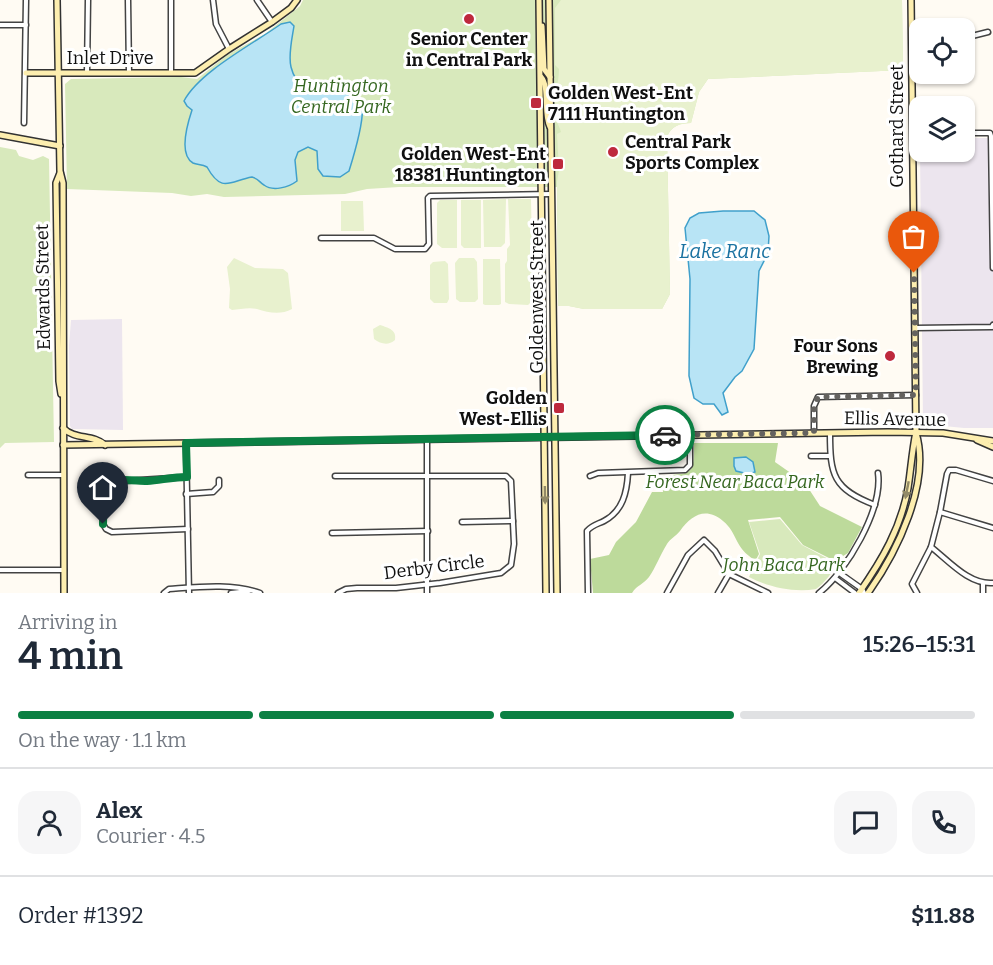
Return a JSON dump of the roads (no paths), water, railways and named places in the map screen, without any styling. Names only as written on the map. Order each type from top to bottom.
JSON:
[{"type":"main road","name":"Edwards Street","points":[[57,0],[60,171],[63,194],[64,593]]},
{"type":"main road","name":"Goldenwest Street","points":[[539,0],[546,593]]},
{"type":"main road","name":"Goldenwest Street","points":[[549,0],[553,436],[557,593]]},
{"type":"main road","name":"Gothard Street","points":[[911,0],[911,18]]},
{"type":"main road","points":[[229,49],[272,22],[297,1]]},
{"type":"main road","points":[[540,19],[544,32],[544,69],[550,77]]},
{"type":"main road","name":"Inlet Drive","points":[[26,73],[195,73],[229,49]]},
{"type":"main road","points":[[541,77],[545,82],[546,112],[551,128]]},
{"type":"main road","points":[[0,135],[60,146]]},
{"type":"main road","name":"Gothard Street","points":[[862,592],[885,569],[896,549],[911,507],[917,478],[919,444],[916,432],[912,162]]},
{"type":"main road","points":[[63,428],[71,435],[100,440],[105,445]]},
{"type":"main road","name":"Ellis Avenue","points":[[63,445],[916,432],[993,441]]},
{"type":"main road","name":"Ellis Avenue","points":[[970,437],[993,447]]},
{"type":"street","points":[[24,123],[26,0]]},
{"type":"street","points":[[87,73],[88,0]]},
{"type":"street","points":[[128,0],[129,73]]},
{"type":"street","points":[[171,0],[171,73]]},
{"type":"street","points":[[213,0],[216,24],[229,49]]},
{"type":"street","points":[[257,0],[272,22]]},
{"type":"street","points":[[0,25],[26,25]]},
{"type":"street","points":[[975,35],[988,32]]},
{"type":"street","points":[[975,133],[990,133],[991,136],[993,268]]},
{"type":"street","points":[[321,238],[374,238],[395,249],[425,249],[429,244],[428,198],[430,196],[551,194]]},
{"type":"street","points":[[915,328],[992,326]]},
{"type":"street","points":[[814,433],[814,406],[818,397],[916,395]]},
{"type":"street","points":[[830,433],[832,470],[845,490],[856,498],[875,505]]},
{"type":"street","points":[[590,476],[597,473],[686,470],[690,465],[690,435]]},
{"type":"street","points":[[427,439],[427,593]]},
{"type":"street","points":[[186,443],[189,591]]},
{"type":"street","points":[[811,456],[830,456]]},
{"type":"street","points":[[917,593],[912,584],[931,547],[946,474],[949,470],[956,470],[993,481]]},
{"type":"street","points":[[588,593],[587,531],[593,525],[611,516],[619,507],[625,496],[628,473]]},
{"type":"street","points":[[819,593],[835,578],[855,547],[875,505],[878,473]]},
{"type":"street","points":[[28,475],[63,475]]},
{"type":"street","points":[[335,476],[428,475]]},
{"type":"street","name":"Derby Circle","points":[[338,592],[357,588],[395,591],[505,571],[511,565],[513,521],[511,482],[506,476],[428,475]]},
{"type":"street","points":[[187,477],[108,482],[104,485],[103,524],[106,530],[112,532],[188,530]]},
{"type":"street","points":[[186,494],[213,492],[219,486],[219,480]]},
{"type":"street","points":[[940,512],[993,528]]},
{"type":"street","points":[[462,522],[513,521]]},
{"type":"street","points":[[332,533],[428,531]]},
{"type":"street","points":[[667,593],[688,555],[704,540],[715,550],[729,574],[767,593]]},
{"type":"street","points":[[931,547],[969,578],[983,584],[993,583]]},
{"type":"street","points":[[0,570],[64,570]]},
{"type":"street","points":[[838,572],[862,592]]},
{"type":"street","points":[[718,593],[729,574]]},
{"type":"street","points":[[835,578],[862,592]]},
{"type":"street","points":[[983,584],[983,593]]},
{"type":"street","points":[[164,593],[169,589],[189,591],[222,588],[252,590],[260,593]]},
{"type":"street","points":[[231,593],[252,590]]},
{"type":"water","points":[[290,22],[294,26],[290,62],[295,78],[308,88],[344,90],[361,99],[363,110],[361,127],[349,171],[340,177],[323,176],[318,169],[317,151],[308,147],[298,152],[295,160],[297,181],[290,185],[272,188],[252,177],[227,184],[217,181],[207,167],[188,159],[185,138],[192,110],[184,101],[191,90],[214,69],[281,24]]},
{"type":"water","name":"Lake Ranc","points":[[754,211],[765,220],[769,236],[768,253],[759,271],[754,349],[742,371],[723,393],[728,412],[722,415],[714,404],[703,404],[694,398],[689,376],[690,279],[685,228],[690,218],[699,213]]},
{"type":"water","points":[[746,457],[753,462],[755,472],[748,474],[736,471],[734,458]]},
{"type":"place","name":"Senior Center in Central Park","points":[[469,19]]},
{"type":"place","name":"Golden West-Ent 7111 Huntington","points":[[536,103]]},
{"type":"place","name":"Central Park Sports Complex","points":[[613,152]]},
{"type":"place","name":"Golden West-Ent 18381 Huntington","points":[[558,164]]},
{"type":"place","name":"Four Sons Brewing","points":[[890,356]]},
{"type":"place","name":"Golden West-Ellis","points":[[559,408]]},
{"type":"park label","name":"Huntington Central Park","points":[[341,96]]},
{"type":"park label","name":"Forest Near Baca Park","points":[[735,482]]},
{"type":"park label","name":"John Baca Park","points":[[784,565]]}]
